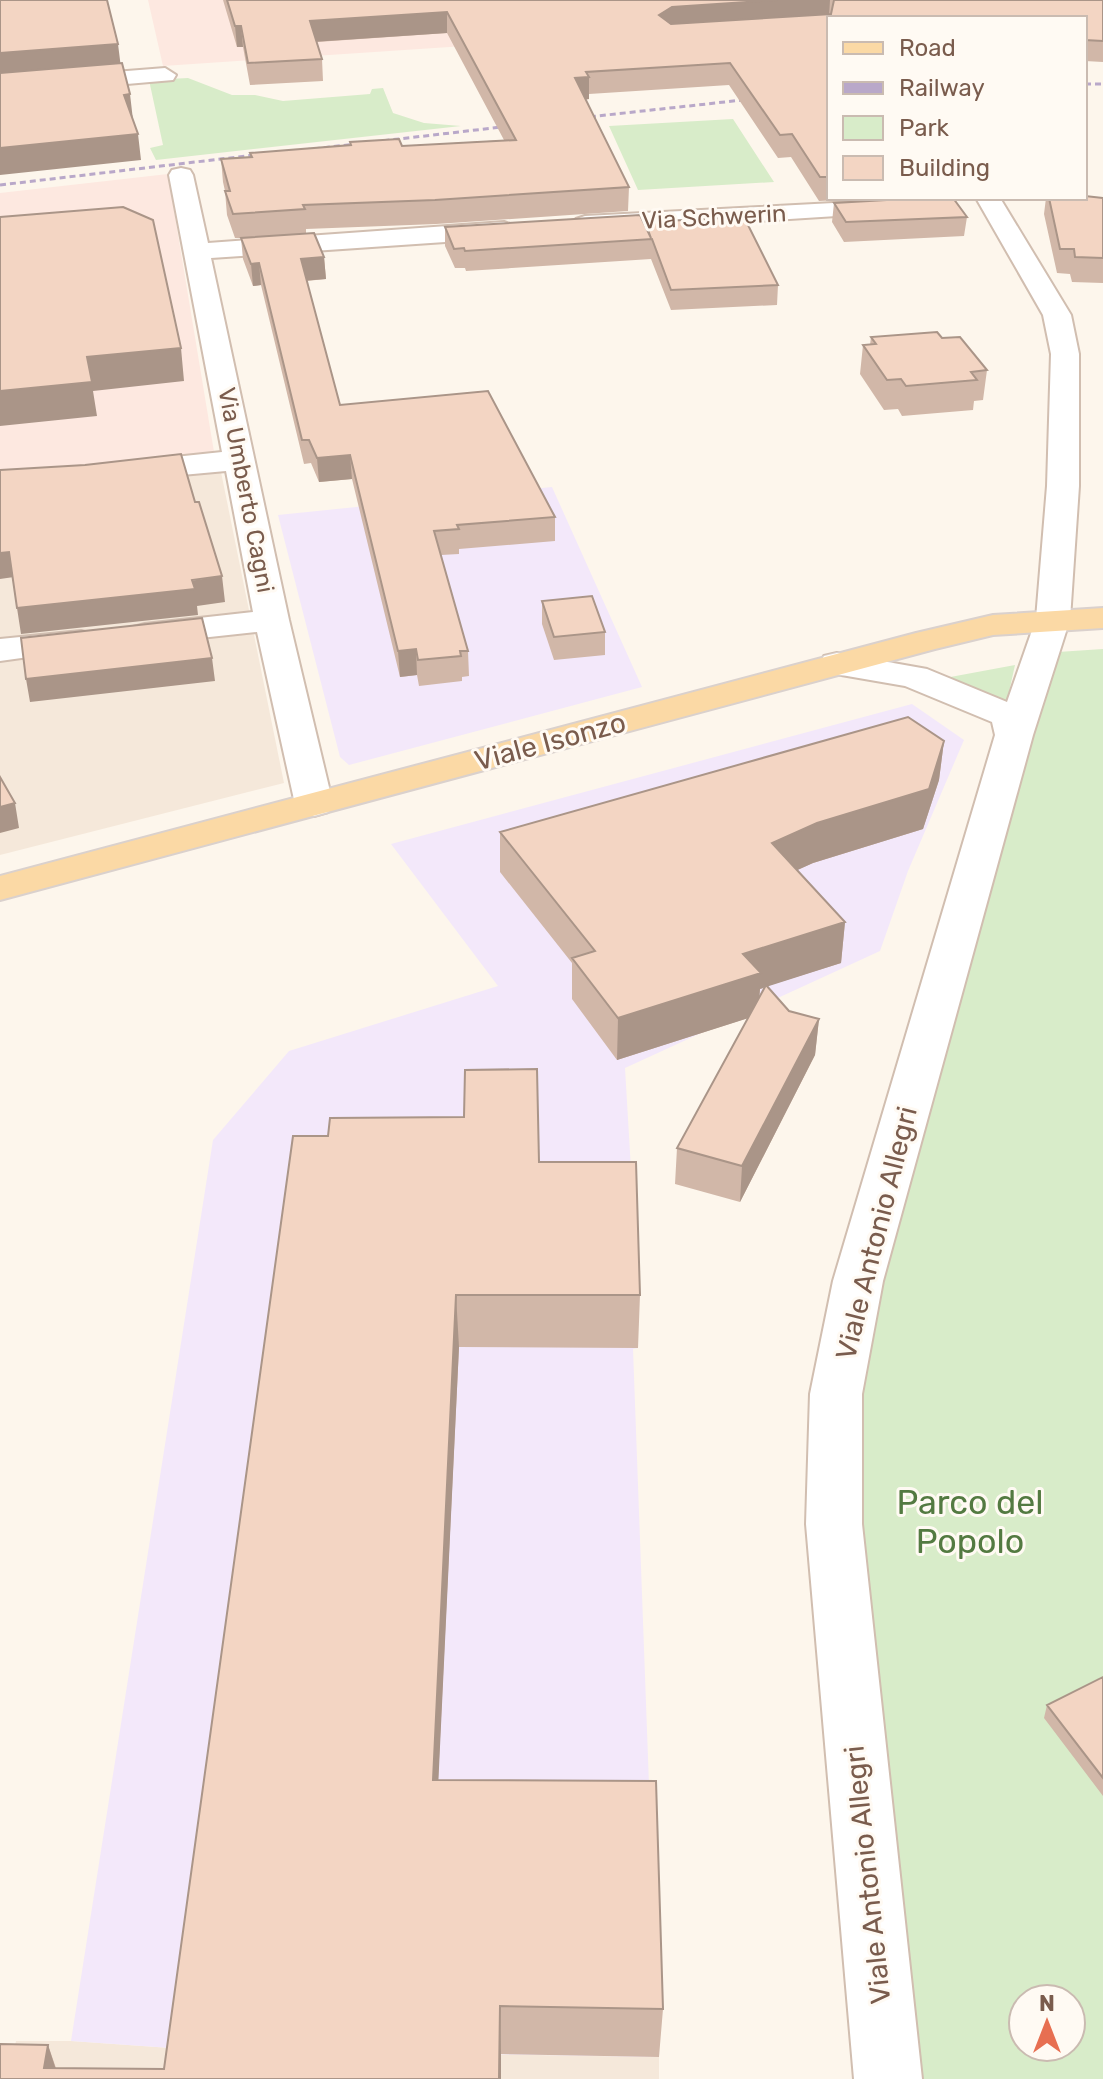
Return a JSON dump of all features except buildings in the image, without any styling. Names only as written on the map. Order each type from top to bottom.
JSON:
[{"type":"main road","name":"Viale Isonzo","points":[[0,888],[993,625],[1103,618]]},
{"type":"street","points":[[0,88],[165,75]]},
{"type":"street","name":"Via Umberto Cagni","points":[[181,175],[272,620],[314,804]]},
{"type":"street","name":"Viale Antonio Allegri","points":[[888,2079],[834,1524],[836,1394],[858,1281],[1014,735],[1053,619],[1066,430],[1063,340],[1057,315],[981,201]]},
{"type":"street","name":"Via Schwerin","points":[[565,226],[909,206]]},
{"type":"street","points":[[198,251],[522,228]]},
{"type":"street","points":[[105,474],[240,460]]},
{"type":"street","points":[[0,650],[272,620]]},
{"type":"street","points":[[837,664],[914,677],[1009,716],[1014,735]]},
{"type":"shaded area","points":[[148,0],[693,0],[719,29],[163,66]]},
{"type":"shaded area","points":[[168,174],[214,452],[0,473],[0,193]]},
{"type":"shaded area","points":[[220,467],[284,783],[0,855],[0,489]]},
{"type":"shaded area","points":[[552,487],[642,687],[349,765],[340,757],[278,515]]},
{"type":"shaded area","points":[[912,704],[964,740],[908,871],[880,951],[625,1068],[634,1220],[638,1348],[633,1349],[659,2057],[185,2049],[71,2041],[213,1140],[289,1051],[498,986],[391,844]]},
{"type":"shaded area","points":[[16,2041],[71,2041],[185,2049],[659,2057],[659,2079],[8,2079]]},
{"type":"green space","points":[[188,78],[232,95],[255,95],[283,101],[370,94],[372,89],[383,88],[393,113],[424,123],[461,126],[156,160],[150,148],[163,145],[149,80]]},
{"type":"green space","points":[[733,119],[774,182],[638,190],[609,126]]},
{"type":"green space","name":"Parco del Popolo","points":[[1103,649],[1103,2079],[888,2079],[836,1394],[1043,653]]},
{"type":"green space","points":[[1015,665],[1007,701],[945,678]]},
{"type":"railway","points":[[1087,84],[1103,84]]},
{"type":"railway","points":[[570,119],[761,98]]},
{"type":"railway","points":[[304,150],[519,125]]},
{"type":"railway","points":[[0,185],[272,153]]}]
